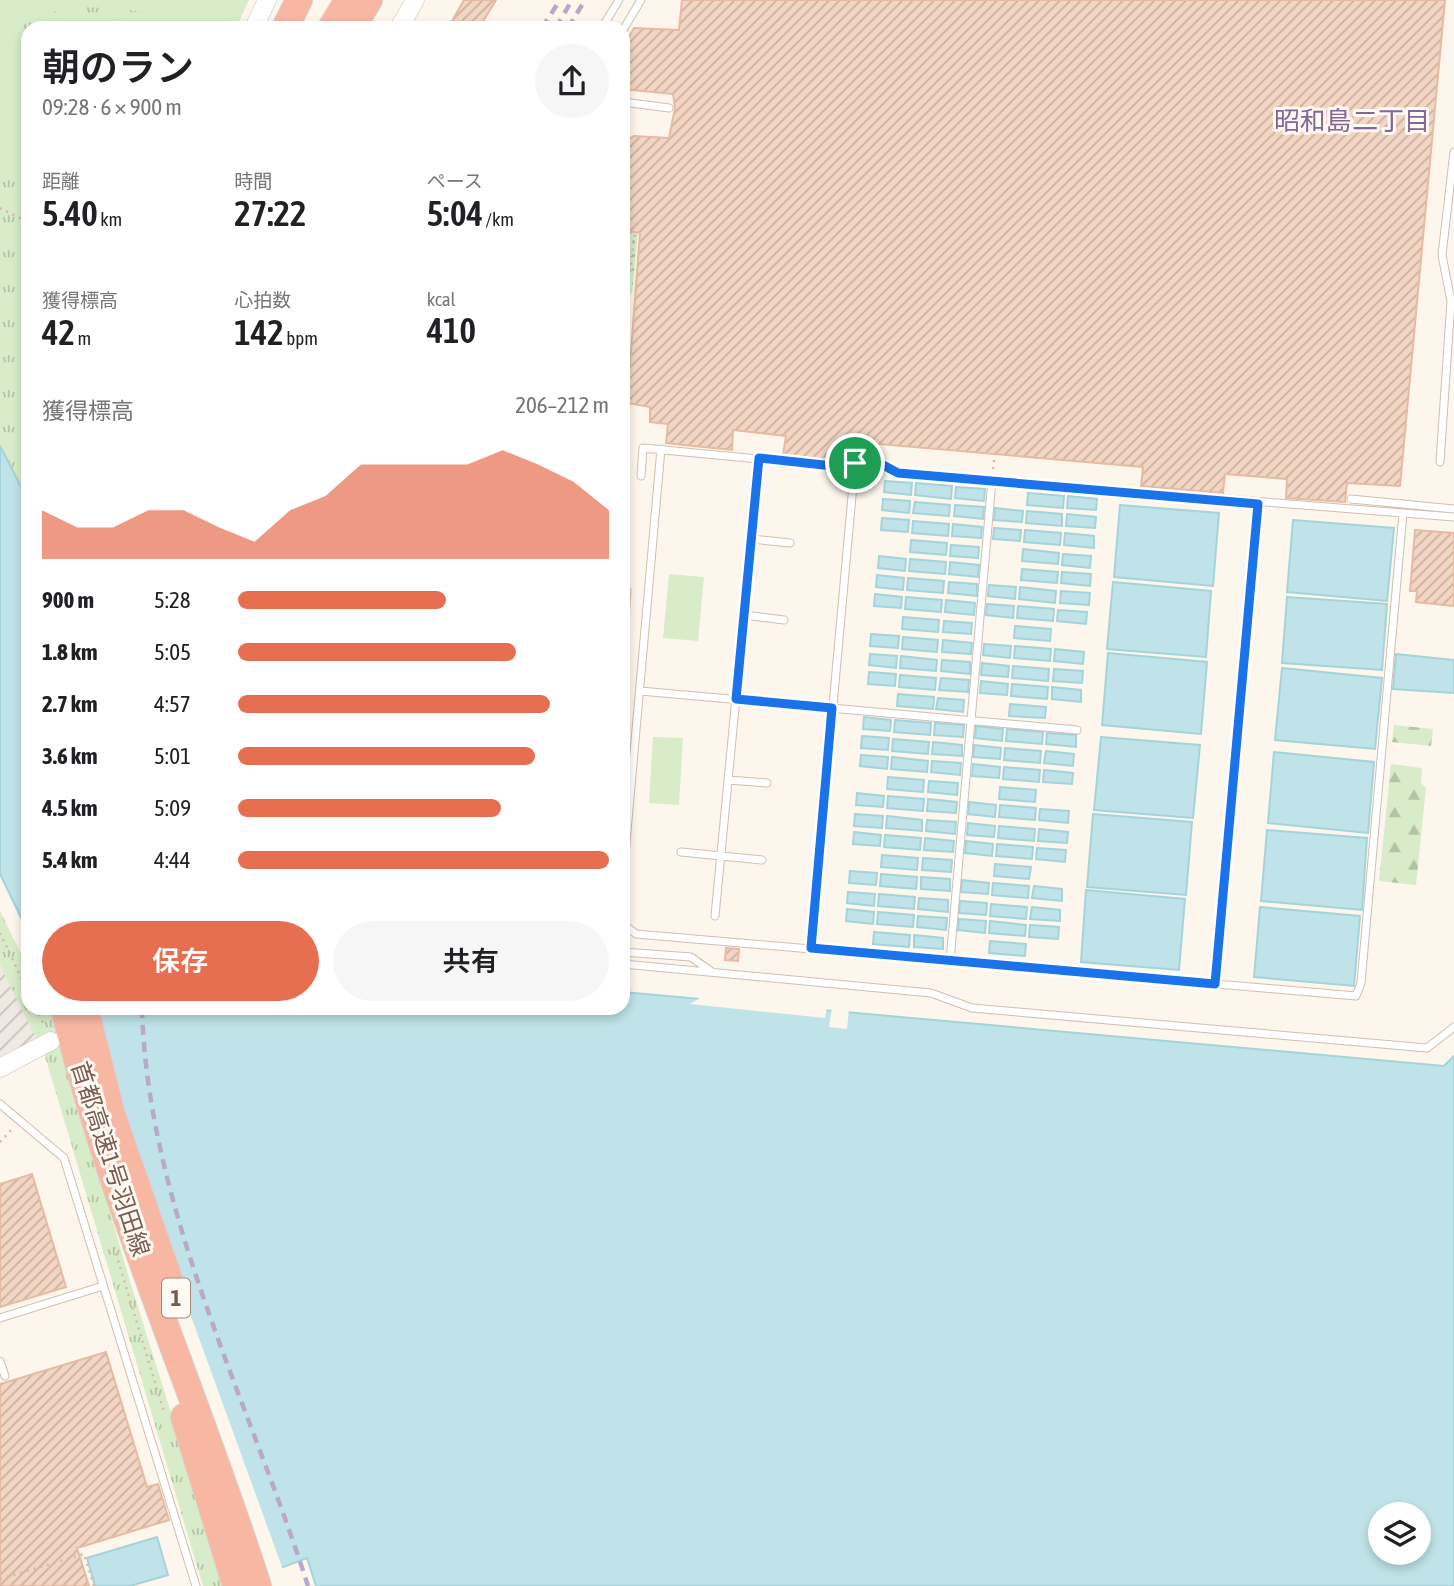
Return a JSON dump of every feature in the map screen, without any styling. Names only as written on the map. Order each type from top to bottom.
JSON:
[{"type":"highway","points":[[288,21],[299,0]]},
{"type":"highway","points":[[321,21],[328,0]]},
{"type":"highway","points":[[325,21],[348,0]]},
{"type":"highway","points":[[356,21],[369,0]]},
{"type":"highway","name":"首都高速1号羽田線","points":[[66,1015],[117,1224],[219,1465],[258,1586]]},
{"type":"highway","name":"首都高速1号羽田線","points":[[87,1015],[112,1115],[235,1459],[277,1586]]},
{"type":"highway","points":[[117,1224],[160,1340],[236,1586]]},
{"type":"street","points":[[257,21],[267,0]]},
{"type":"street","points":[[402,21],[415,0]]},
{"type":"street","points":[[0,1068],[51,1041]]},
{"type":"lane","points":[[606,21],[619,0]]},
{"type":"lane","points":[[628,21],[641,0]]},
{"type":"lane","points":[[630,103],[669,108]]},
{"type":"lane","points":[[1440,462],[1451,301],[1442,255],[1454,152]]},
{"type":"lane","points":[[641,476],[643,448],[842,467],[855,463],[883,465],[898,473],[1258,504],[1454,517]]},
{"type":"lane","points":[[630,800],[661,449]]},
{"type":"lane","points":[[715,916],[759,458]]},
{"type":"lane","points":[[811,948],[855,463]]},
{"type":"lane","points":[[950,961],[992,480]]},
{"type":"lane","points":[[1351,499],[1454,509]]},
{"type":"lane","points":[[1215,984],[1258,504]]},
{"type":"lane","points":[[630,929],[636,934],[1356,996],[1361,983],[1403,513]]},
{"type":"lane","points":[[751,539],[790,543]]},
{"type":"lane","points":[[744,615],[784,620]]},
{"type":"lane","points":[[640,691],[1077,730]]},
{"type":"lane","points":[[728,780],[767,783]]},
{"type":"lane","points":[[681,852],[762,860]]},
{"type":"lane","points":[[630,953],[691,957],[715,974]]},
{"type":"lane","points":[[630,965],[931,993],[972,1007],[1427,1048],[1454,1027]]},
{"type":"lane","points":[[0,1104],[64,1158],[196,1586]]},
{"type":"lane","points":[[0,1318],[103,1286]]},
{"type":"lane","points":[[0,1361],[5,1376]]},
{"type":"path","points":[[0,208],[21,218]]},
{"type":"path","points":[[630,232],[635,233],[630,271]]},
{"type":"path","points":[[992,480],[995,454]]},
{"type":"path","points":[[0,933],[21,977]]},
{"type":"path","points":[[39,1015],[51,1041]]},
{"type":"path","points":[[0,1142],[19,1121]]},
{"type":"path","points":[[117,1224],[165,1416]]},
{"type":"path","points":[[0,1579],[84,1554],[93,1586]]},
{"type":"shaded area","points":[[0,965],[21,1007],[21,1015],[25,1015],[37,1039],[0,1057]]},
{"type":"green space","points":[[0,0],[249,0],[239,21],[21,21],[21,502],[0,458]]},
{"type":"green space","points":[[0,0],[229,0],[227,21],[176,21],[119,8],[69,7],[7,25],[0,10]]},
{"type":"green space","points":[[87,18],[150,21],[70,21]]},
{"type":"green space","points":[[21,31],[21,182],[0,172],[0,41],[3,37]]},
{"type":"green space","points":[[630,233],[638,233],[632,293]]},
{"type":"green space","points":[[669,574],[704,577],[698,641],[663,638]]},
{"type":"green space","points":[[1394,725],[1433,729],[1431,746],[1392,742]]},
{"type":"green space","points":[[653,737],[683,738],[679,805],[649,803]]},
{"type":"green space","points":[[1391,764],[1422,768],[1421,783],[1426,788],[1416,885],[1379,881]]},
{"type":"green space","points":[[0,911],[21,954],[21,1007],[0,965]]},
{"type":"green space","points":[[25,1015],[52,1015],[64,1040],[225,1586],[203,1586],[45,1056]]},
{"type":"water","points":[[0,446],[21,486],[21,918],[0,874]]},
{"type":"water","points":[[885,481],[912,483],[911,495],[884,492]]},
{"type":"water","points":[[916,483],[952,486],[951,499],[915,495]]},
{"type":"water","points":[[956,487],[985,489],[984,501],[955,498]]},
{"type":"water","points":[[1028,493],[1064,496],[1063,508],[1027,505]]},
{"type":"water","points":[[1068,496],[1097,499],[1096,510],[1067,508]]},
{"type":"water","points":[[883,499],[910,501],[909,513],[882,510]]},
{"type":"water","points":[[915,502],[950,505],[949,516],[913,513]]},
{"type":"water","points":[[955,505],[984,507],[983,519],[954,516]]},
{"type":"water","points":[[1120,505],[1219,513],[1213,586],[1114,577]]},
{"type":"water","points":[[995,508],[1023,511],[1022,522],[994,520]]},
{"type":"water","points":[[1027,511],[1062,514],[1062,526],[1026,523]]},
{"type":"water","points":[[1067,514],[1096,517],[1095,528],[1066,526]]},
{"type":"water","points":[[882,518],[909,520],[908,532],[881,530]]},
{"type":"water","points":[[1293,520],[1394,528],[1387,601],[1287,592]]},
{"type":"water","points":[[913,521],[949,524],[948,536],[912,533]]},
{"type":"water","points":[[953,524],[982,527],[981,538],[952,536]]},
{"type":"water","points":[[994,528],[1021,530],[1020,541],[993,539]]},
{"type":"water","points":[[1025,530],[1061,533],[1060,545],[1024,542]]},
{"type":"water","points":[[1065,533],[1094,536],[1094,548],[1064,545]]},
{"type":"water","points":[[911,540],[947,543],[946,555],[910,552]]},
{"type":"water","points":[[951,545],[979,547],[978,558],[950,556]]},
{"type":"water","points":[[1023,549],[1059,553],[1058,564],[1022,561]]},
{"type":"water","points":[[1063,554],[1091,556],[1090,568],[1062,565]]},
{"type":"water","points":[[879,556],[906,559],[905,571],[878,568]]},
{"type":"water","points":[[910,559],[946,562],[945,574],[909,571]]},
{"type":"water","points":[[950,562],[979,565],[978,577],[949,574]]},
{"type":"water","points":[[1022,569],[1058,572],[1057,583],[1021,580]]},
{"type":"water","points":[[1062,572],[1091,574],[1090,586],[1061,583]]},
{"type":"water","points":[[877,575],[904,578],[903,590],[876,587]]},
{"type":"water","points":[[908,578],[944,581],[943,593],[907,590]]},
{"type":"water","points":[[949,582],[977,584],[977,596],[948,593]]},
{"type":"water","points":[[1113,582],[1211,591],[1206,657],[1107,649]]},
{"type":"water","points":[[989,585],[1016,587],[1015,599],[988,596]]},
{"type":"water","points":[[1020,587],[1056,591],[1055,603],[1019,599]]},
{"type":"water","points":[[1061,591],[1090,593],[1089,605],[1060,603]]},
{"type":"water","points":[[875,594],[902,597],[901,608],[874,606]]},
{"type":"water","points":[[906,597],[942,600],[941,612],[905,609]]},
{"type":"water","points":[[1287,597],[1387,604],[1382,670],[1282,663]]},
{"type":"water","points":[[946,600],[975,603],[974,615],[945,612]]},
{"type":"water","points":[[987,604],[1014,606],[1013,618],[986,615]]},
{"type":"water","points":[[1018,606],[1054,609],[1053,621],[1017,618]]},
{"type":"water","points":[[1058,610],[1087,612],[1086,624],[1057,621]]},
{"type":"water","points":[[903,617],[939,620],[938,632],[902,629]]},
{"type":"water","points":[[944,621],[972,623],[971,634],[943,632]]},
{"type":"water","points":[[1015,626],[1051,629],[1050,641],[1014,638]]},
{"type":"water","points":[[871,634],[899,636],[898,648],[870,646]]},
{"type":"water","points":[[903,637],[938,640],[937,652],[902,649]]},
{"type":"water","points":[[943,640],[972,643],[971,654],[942,652]]},
{"type":"water","points":[[984,644],[1011,646],[1010,658],[983,655]]},
{"type":"water","points":[[1015,646],[1051,649],[1050,661],[1014,658]]},
{"type":"water","points":[[1055,649],[1084,652],[1083,664],[1054,661]]},
{"type":"water","points":[[1108,653],[1207,662],[1201,734],[1102,725]]},
{"type":"water","points":[[870,654],[897,656],[896,668],[869,665]]},
{"type":"water","points":[[1396,654],[1454,660],[1454,693],[1393,689]]},
{"type":"water","points":[[901,656],[937,660],[936,671],[900,668]]},
{"type":"water","points":[[942,660],[970,662],[970,674],[941,671]]},
{"type":"water","points":[[982,663],[1009,666],[1008,677],[981,675]]},
{"type":"water","points":[[1013,666],[1049,669],[1048,681],[1012,678]]},
{"type":"water","points":[[1282,668],[1382,678],[1375,749],[1275,740]]},
{"type":"water","points":[[1054,669],[1083,671],[1082,683],[1053,681]]},
{"type":"water","points":[[869,672],[896,674],[895,686],[868,684]]},
{"type":"water","points":[[900,675],[936,678],[935,690],[899,687]]},
{"type":"water","points":[[941,678],[969,680],[968,692],[939,690]]},
{"type":"water","points":[[981,681],[1008,684],[1007,695],[980,693]]},
{"type":"water","points":[[1012,684],[1048,687],[1047,699],[1011,696]]},
{"type":"water","points":[[1052,687],[1081,690],[1081,702],[1052,699]]},
{"type":"water","points":[[898,694],[934,697],[933,709],[897,706]]},
{"type":"water","points":[[938,698],[964,700],[963,712],[936,709]]},
{"type":"water","points":[[1010,704],[1046,707],[1045,718],[1009,716]]},
{"type":"water","points":[[864,717],[891,720],[890,731],[863,729]]},
{"type":"water","points":[[895,720],[931,723],[930,735],[894,732]]},
{"type":"water","points":[[935,723],[964,725],[963,737],[934,735]]},
{"type":"water","points":[[976,726],[1003,729],[1002,741],[975,738]]},
{"type":"water","points":[[1007,729],[1043,732],[1042,744],[1006,741]]},
{"type":"water","points":[[1047,733],[1076,735],[1076,747],[1046,744]]},
{"type":"water","points":[[862,736],[889,738],[888,750],[861,748]]},
{"type":"water","points":[[1101,737],[1200,745],[1193,818],[1094,810]]},
{"type":"water","points":[[893,739],[929,742],[928,754],[892,751]]},
{"type":"water","points":[[933,742],[962,745],[962,756],[932,754]]},
{"type":"water","points":[[974,745],[1001,748],[1000,759],[973,757]]},
{"type":"water","points":[[1005,748],[1041,751],[1040,763],[1004,760]]},
{"type":"water","points":[[1046,751],[1074,754],[1073,766],[1044,763]]},
{"type":"water","points":[[1274,752],[1374,762],[1368,833],[1268,823]]},
{"type":"water","points":[[861,755],[888,757],[887,769],[860,766]]},
{"type":"water","points":[[892,757],[928,761],[927,772],[891,769]]},
{"type":"water","points":[[932,761],[961,763],[960,775],[931,772]]},
{"type":"water","points":[[973,764],[1000,767],[999,778],[972,776]]},
{"type":"water","points":[[1004,767],[1040,770],[1039,782],[1003,779]]},
{"type":"water","points":[[1044,770],[1073,773],[1072,784],[1043,782]]},
{"type":"water","points":[[888,777],[924,780],[923,792],[887,789]]},
{"type":"water","points":[[929,781],[958,783],[957,795],[928,792]]},
{"type":"water","points":[[1000,787],[1036,790],[1035,802],[999,799]]},
{"type":"water","points":[[857,793],[884,796],[883,807],[856,805]]},
{"type":"water","points":[[888,796],[924,799],[923,811],[887,808]]},
{"type":"water","points":[[928,799],[957,802],[956,813],[927,811]]},
{"type":"water","points":[[969,802],[996,805],[995,817],[968,814]]},
{"type":"water","points":[[1000,805],[1036,808],[1035,820],[999,817]]},
{"type":"water","points":[[1040,809],[1069,811],[1068,823],[1039,820]]},
{"type":"water","points":[[855,814],[883,816],[882,828],[854,826]]},
{"type":"water","points":[[1093,814],[1192,822],[1186,895],[1087,887]]},
{"type":"water","points":[[887,816],[922,820],[922,831],[886,828]]},
{"type":"water","points":[[927,820],[956,822],[955,834],[926,831]]},
{"type":"water","points":[[968,823],[995,826],[994,837],[967,835]]},
{"type":"water","points":[[999,826],[1035,829],[1034,841],[998,838]]},
{"type":"water","points":[[1039,829],[1068,832],[1067,843],[1038,841]]},
{"type":"water","points":[[1267,830],[1367,838],[1362,910],[1261,901]]},
{"type":"water","points":[[854,832],[881,835],[880,846],[853,844]]},
{"type":"water","points":[[885,835],[921,838],[920,850],[884,847]]},
{"type":"water","points":[[925,838],[954,841],[953,852],[924,850]]},
{"type":"water","points":[[966,841],[993,844],[992,856],[965,853]]},
{"type":"water","points":[[997,844],[1033,847],[1032,859],[996,856]]},
{"type":"water","points":[[1037,848],[1066,850],[1065,862],[1036,859]]},
{"type":"water","points":[[882,855],[918,858],[917,870],[881,867]]},
{"type":"water","points":[[923,858],[952,860],[951,872],[922,870]]},
{"type":"water","points":[[995,864],[1031,867],[1029,879],[994,876]]},
{"type":"water","points":[[850,871],[877,873],[876,885],[849,883]]},
{"type":"water","points":[[881,874],[917,877],[916,889],[880,886]]},
{"type":"water","points":[[921,877],[950,879],[950,891],[921,889]]},
{"type":"water","points":[[962,880],[989,883],[988,894],[961,892]]},
{"type":"water","points":[[993,883],[1029,886],[1028,898],[992,895]]},
{"type":"water","points":[[1034,886],[1062,889],[1062,901],[1032,898]]},
{"type":"water","points":[[1086,890],[1185,899],[1179,970],[1081,962]]},
{"type":"water","points":[[848,892],[875,894],[874,906],[847,903]]},
{"type":"water","points":[[879,894],[915,897],[914,909],[878,906]]},
{"type":"water","points":[[919,898],[948,900],[948,912],[918,909]]},
{"type":"water","points":[[960,901],[987,903],[986,915],[959,913]]},
{"type":"water","points":[[991,904],[1027,907],[1026,919],[990,916]]},
{"type":"water","points":[[1032,907],[1060,910],[1060,921],[1030,919]]},
{"type":"water","points":[[1260,907],[1360,916],[1354,986],[1254,977]]},
{"type":"water","points":[[847,909],[874,912],[873,924],[846,921]]},
{"type":"water","points":[[878,912],[914,915],[913,927],[877,924]]},
{"type":"water","points":[[918,916],[947,918],[946,930],[917,927]]},
{"type":"water","points":[[959,919],[986,921],[985,933],[958,930]]},
{"type":"water","points":[[990,921],[1026,925],[1025,936],[989,933]]},
{"type":"water","points":[[1030,925],[1059,927],[1058,939],[1029,937]]},
{"type":"water","points":[[874,932],[910,935],[909,947],[873,944]]},
{"type":"water","points":[[914,935],[943,938],[943,949],[914,947]]},
{"type":"water","points":[[990,941],[1026,944],[1025,956],[989,953]]},
{"type":"water","points":[[630,993],[1444,1066],[1454,1056],[1454,1586],[316,1586],[307,1558],[233,1586],[52,1015],[630,1015]]},
{"type":"water","points":[[157,1537],[168,1575],[130,1586],[95,1586],[87,1558]]},
{"type":"pier","points":[[703,996],[827,1007],[825,1018],[690,1004]]},
{"type":"pier","points":[[832,1007],[849,1009],[847,1029],[829,1027]]},
{"type":"pier","points":[[53,1015],[95,1015],[142,1181],[283,1571],[243,1586],[225,1586],[129,1278]]},
{"type":"building","points":[[464,0],[496,0],[483,21],[452,21]]},
{"type":"building","points":[[682,0],[1445,0],[1400,486],[1347,483],[1345,502],[1286,498],[1287,479],[1225,474],[1223,493],[1141,486],[1143,467],[845,441],[844,460],[783,455],[786,436],[733,430],[732,450],[666,443],[668,424],[650,422],[650,407],[630,404],[630,364],[640,233],[630,231],[630,139],[634,136],[669,138],[675,108],[673,94],[630,90],[630,35],[634,28],[679,30]]},
{"type":"building","points":[[1415,530],[1454,533],[1454,606],[1416,602],[1417,591],[1410,591]]},
{"type":"building","points":[[726,948],[739,949],[738,961],[725,960]]},
{"type":"building","points":[[32,1174],[66,1287],[0,1307],[0,1184]]},
{"type":"building","points":[[106,1352],[147,1487],[158,1484],[169,1520],[77,1548],[89,1586],[0,1586],[0,1384]]},
{"type":"railway","points":[[546,21],[560,0]]},
{"type":"railway","points":[[560,21],[572,0]]},
{"type":"railway","points":[[572,21],[585,0]]},
{"type":"railway","points":[[143,1015],[148,1082],[162,1155],[181,1229],[308,1586]]},
{"type":"district","name":"昭和島二丁目","points":[[1352,121]]},
{"type":"route","points":[[759,458],[842,467],[855,463],[883,465],[898,473],[1258,504],[1215,984],[811,948],[832,708],[736,699],[759,458]]}]
